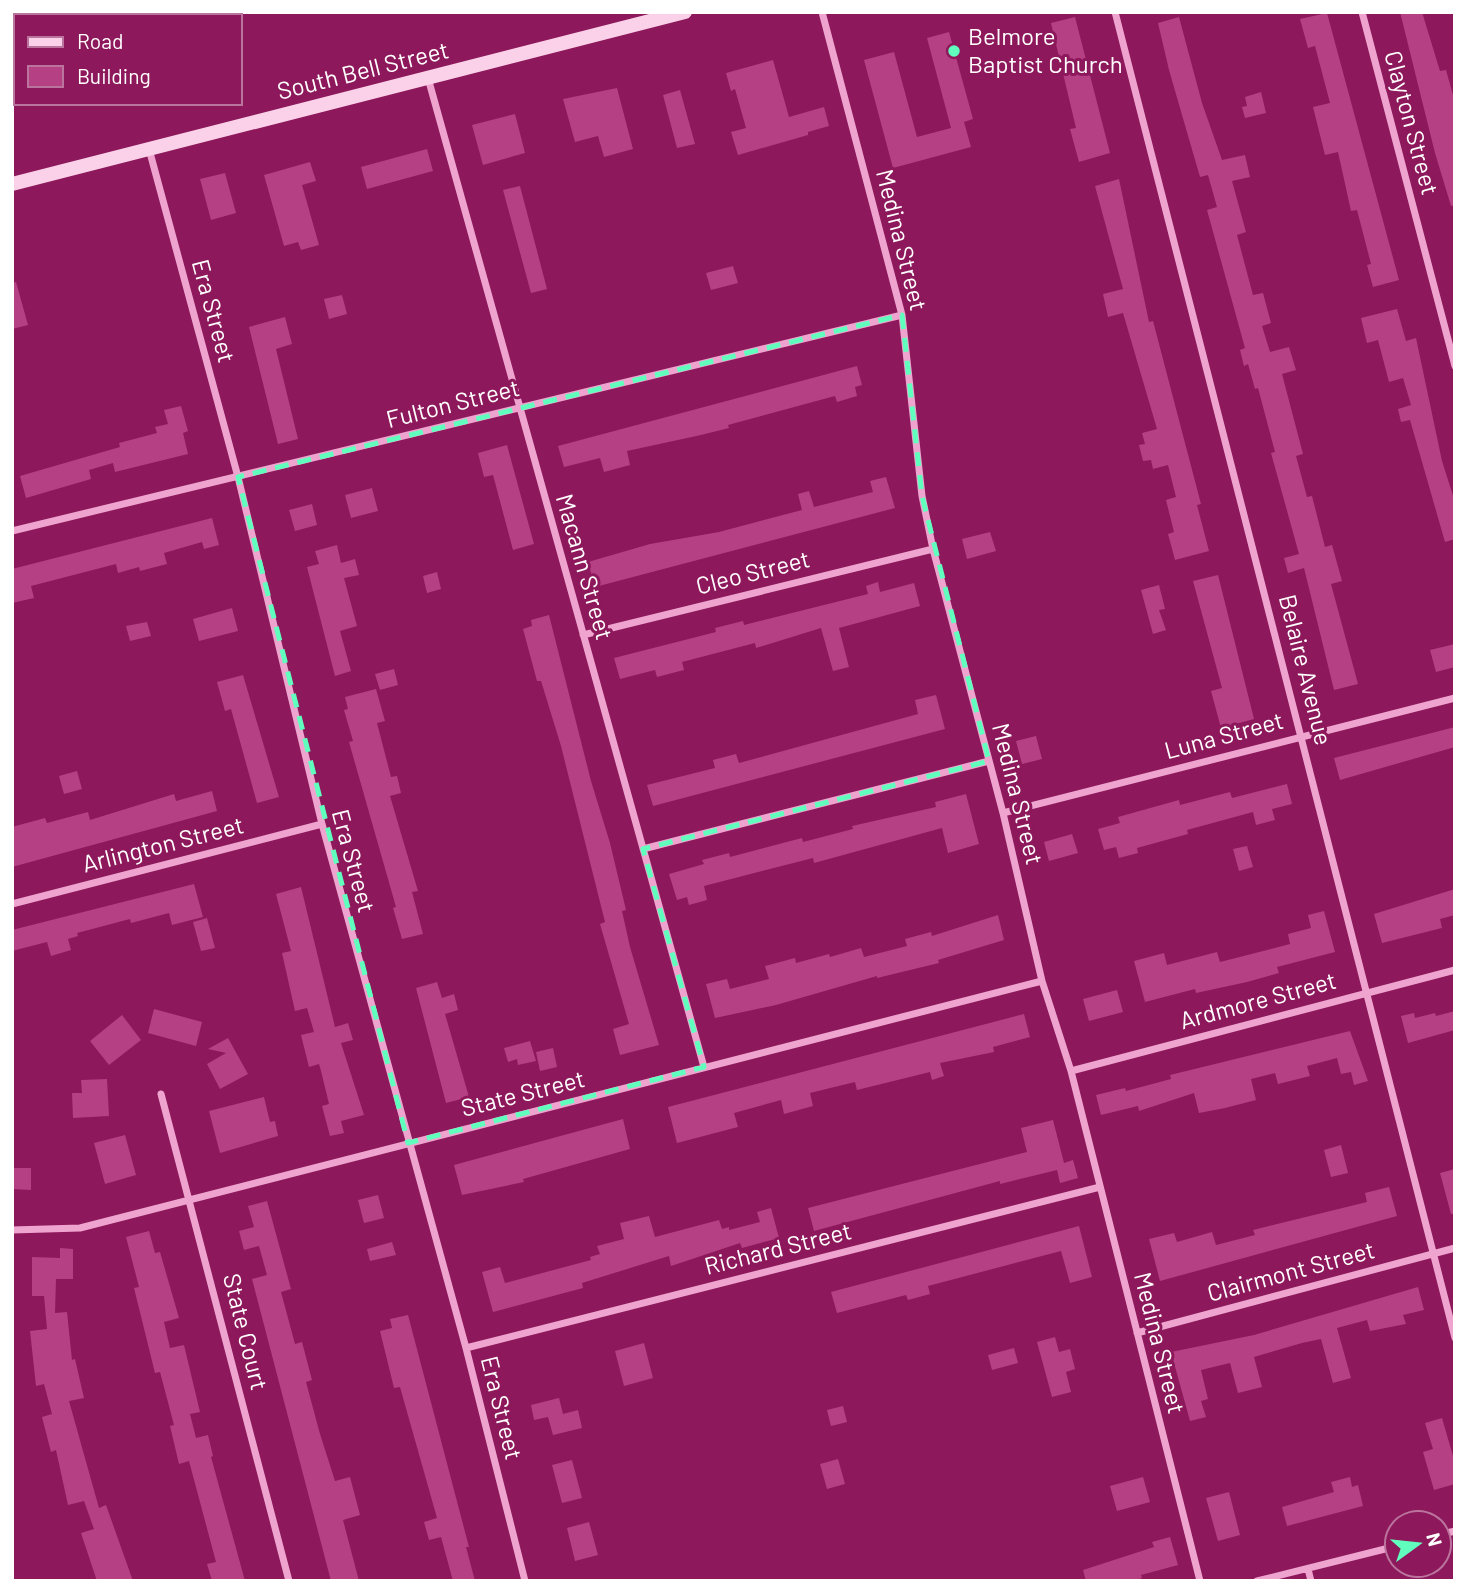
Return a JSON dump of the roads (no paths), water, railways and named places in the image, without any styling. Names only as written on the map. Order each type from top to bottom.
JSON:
[{"type":"main road","name":"South Bell Street","points":[[12,184],[428,78],[661,15],[685,12]]},
{"type":"street","name":"Medina Street","points":[[822,12],[902,315],[922,496],[933,549],[1003,813],[1042,981],[1070,1071],[1200,1581]]},
{"type":"street","name":"Belaire Avenue","points":[[1115,12],[1455,1338]]},
{"type":"street","name":"Clayton Street","points":[[1362,12],[1455,366]]},
{"type":"street","name":"Macann Street","points":[[428,78],[704,1067]]},
{"type":"street","name":"Era Street","points":[[149,149],[238,477],[323,824],[466,1348],[525,1581]]},
{"type":"street","name":"Fulton Street","points":[[12,531],[902,315]]},
{"type":"street","name":"Cleo Street","points":[[583,635],[933,549]]},
{"type":"street","name":"Luna Street","points":[[1003,813],[1455,698]]},
{"type":"street","points":[[643,849],[989,761]]},
{"type":"street","name":"Arlington Street","points":[[12,904],[323,824]]},
{"type":"street","name":"Ardmore Street","points":[[1070,1071],[1455,970]]},
{"type":"street","name":"State Street","points":[[12,1230],[80,1228],[1042,981]]},
{"type":"street","name":"State Court","points":[[161,1094],[289,1581]]},
{"type":"street","name":"Richard Street","points":[[466,1348],[1100,1187]]},
{"type":"street","name":"Clairmont Street","points":[[1137,1334],[1455,1248]]},
{"type":"street","points":[[1257,1581],[1383,1550]]},
{"type":"street","points":[[1308,1569],[1311,1581]]},
{"type":"place","name":"Belmore Baptist Church","points":[[954,51]]}]
